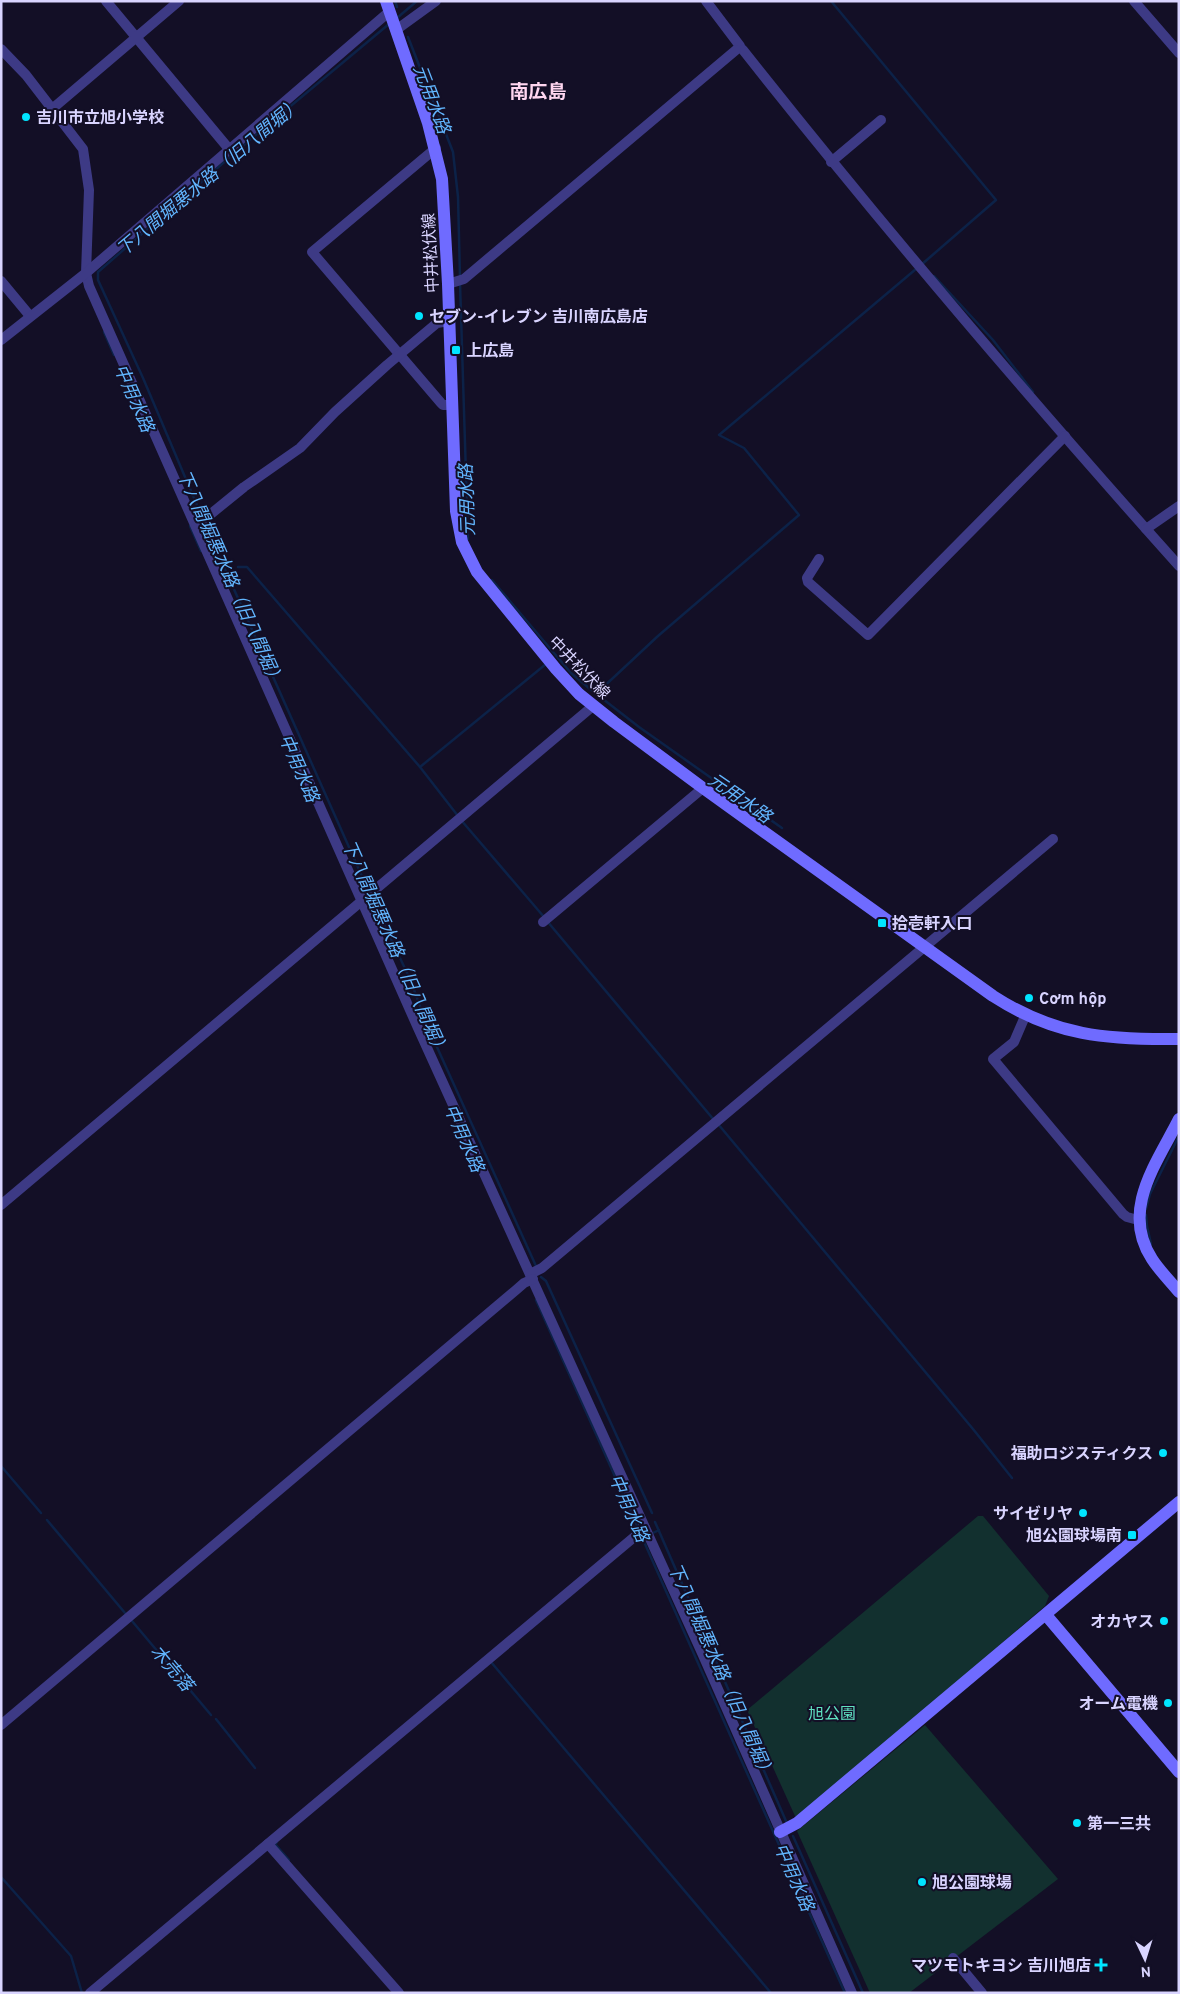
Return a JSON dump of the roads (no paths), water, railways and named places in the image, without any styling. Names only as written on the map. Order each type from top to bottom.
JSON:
[{"type":"main road","name":"中井松伏線","points":[[388,6],[436,148],[444,196],[456,511],[459,531],[477,572],[520,627],[567,682],[593,706],[703,788],[993,996],[1026,1014],[1063,1028],[1125,1039],[1179,1039]]},
{"type":"main road","points":[[1179,1119],[1141,1198],[1138,1220],[1151,1258],[1179,1292]]},
{"type":"main road","points":[[780,1832],[792,1826],[1179,1502]]},
{"type":"main road","points":[[1046,1614],[1179,1772]]},
{"type":"street","points":[[106,1],[229,149]]},
{"type":"street","points":[[52,109],[179,1]]},
{"type":"street","points":[[396,30],[436,1]]},
{"type":"street","points":[[706,1],[739,49],[831,162],[1065,436],[1179,566]]},
{"type":"street","points":[[1134,1],[1179,52]]},
{"type":"street","points":[[1,340],[86,273],[330,64],[388,6]]},
{"type":"street","points":[[1,49],[26,75],[83,149],[89,190],[86,273],[89,286],[529,1279],[645,1528],[852,1993]]},
{"type":"street","points":[[448,284],[464,279],[739,49]]},
{"type":"street","points":[[831,162],[881,120]]},
{"type":"street","points":[[436,148],[312,252],[440,403],[452,405]]},
{"type":"street","points":[[1,281],[30,316]]},
{"type":"street","points":[[196,526],[244,487],[300,448],[335,412],[437,323],[449,321]]},
{"type":"street","points":[[820,559],[807,578],[808,582],[868,635],[1065,436]]},
{"type":"street","points":[[1146,529],[1179,506]]},
{"type":"street","points":[[1,1205],[363,902],[593,706]]},
{"type":"street","points":[[543,922],[703,788]]},
{"type":"street","points":[[1,1725],[1053,839]]},
{"type":"street","points":[[1026,1014],[1014,1042],[994,1058],[1123,1214],[1138,1220]]},
{"type":"street","points":[[97,1991],[268,1844],[645,1528]]},
{"type":"street","points":[[268,1844],[399,1993]]},
{"type":"street","points":[[953,1958],[982,1993]]},
{"type":"waterway","name":"元用水路","points":[[395,1],[397,7]]},
{"type":"waterway","name":"下八間堀悪水路（旧八間堀）","points":[[397,18],[417,1]]},
{"type":"waterway","points":[[831,1],[996,200],[921,265]]},
{"type":"waterway","name":"下八間堀悪水路（旧八間堀）","points":[[202,517],[143,378],[98,280],[98,272],[238,150],[389,24]]},
{"type":"waterway","name":"元用水路","points":[[408,37],[453,152],[458,197],[460,277]]},
{"type":"waterway","points":[[598,692],[658,636],[799,515],[744,448],[719,435],[916,269]]},
{"type":"waterway","points":[[934,276],[993,340],[1033,392]]},
{"type":"waterway","name":"元用水路","points":[[460,283],[468,539]]},
{"type":"waterway","name":"中用水路","points":[[104,332],[114,355]]},
{"type":"waterway","name":"下八間堀悪水路（旧八間堀）","points":[[204,522],[369,892]]},
{"type":"waterway","name":"中用水路","points":[[190,526],[201,551]]},
{"type":"waterway","points":[[238,567],[247,567],[420,767],[458,816]]},
{"type":"waterway","name":"元用水路","points":[[492,580],[571,673],[639,727],[782,828]]},
{"type":"waterway","points":[[420,767],[546,664]]},
{"type":"waterway","points":[[461,820],[544,917]]},
{"type":"waterway","name":"下八間堀悪水路（旧八間堀）","points":[[371,897],[410,979],[427,1025],[536,1266]]},
{"type":"waterway","points":[[547,921],[714,1120]]},
{"type":"waterway","points":[[718,1124],[1012,1478]]},
{"type":"waterway","points":[[1146,1209],[1150,1194],[1179,1136]]},
{"type":"waterway","points":[[1146,1215],[1151,1244]]},
{"type":"waterway","name":"下八間堀悪水路（旧八間堀）","points":[[541,1277],[546,1281],[652,1513]]},
{"type":"waterway","name":"中用水路","points":[[536,1300],[639,1530]]},
{"type":"waterway","name":"木売落","points":[[1,1466],[41,1513]]},
{"type":"waterway","name":"木売落","points":[[47,1520],[125,1613]]},
{"type":"waterway","name":"下八間堀悪水路（旧八間堀）","points":[[655,1522],[786,1821]]},
{"type":"waterway","points":[[651,1534],[659,1530]]},
{"type":"waterway","name":"中用水路","points":[[641,1535],[845,1993]]},
{"type":"waterway","name":"木売落","points":[[132,1621],[211,1715]]},
{"type":"waterway","points":[[491,1662],[771,1993]]},
{"type":"waterway","name":"木売落","points":[[216,1719],[255,1768]]},
{"type":"waterway","name":"下八間堀悪水路（旧八間堀）","points":[[793,1836],[863,1993]]},
{"type":"waterway","points":[[277,1842],[275,1844],[289,1860]]},
{"type":"waterway","points":[[1,1877],[71,1956],[82,1993]]},
{"type":"place","name":"吉川市立旭小学校","points":[[26,117]]},
{"type":"place","name":"セブン-イレブン 吉川南広島店","points":[[419,316]]},
{"type":"place","name":"上広島","points":[[456,350]]},
{"type":"place","name":"拾壱軒入口","points":[[882,923]]},
{"type":"place","name":"Cơm hộp","points":[[1029,998]]},
{"type":"place","name":"福助ロジスティクス","points":[[1163,1453]]},
{"type":"place","name":"サイゼリヤ","points":[[1083,1513]]},
{"type":"place","name":"旭公園球場南","points":[[1132,1535]]},
{"type":"place","name":"オカヤス","points":[[1164,1621]]},
{"type":"place","name":"オーム電機","points":[[1168,1703]]},
{"type":"place","name":"第一三共","points":[[1077,1823]]},
{"type":"place","name":"旭公園球場","points":[[922,1882]]},
{"type":"place","name":"マツモトキヨシ 吉川旭店","points":[[1101,1965]]},
{"type":"district","name":"南広島","points":[[538,91]]},
{"type":"park label","name":"旭公園","points":[[832,1713]]}]
